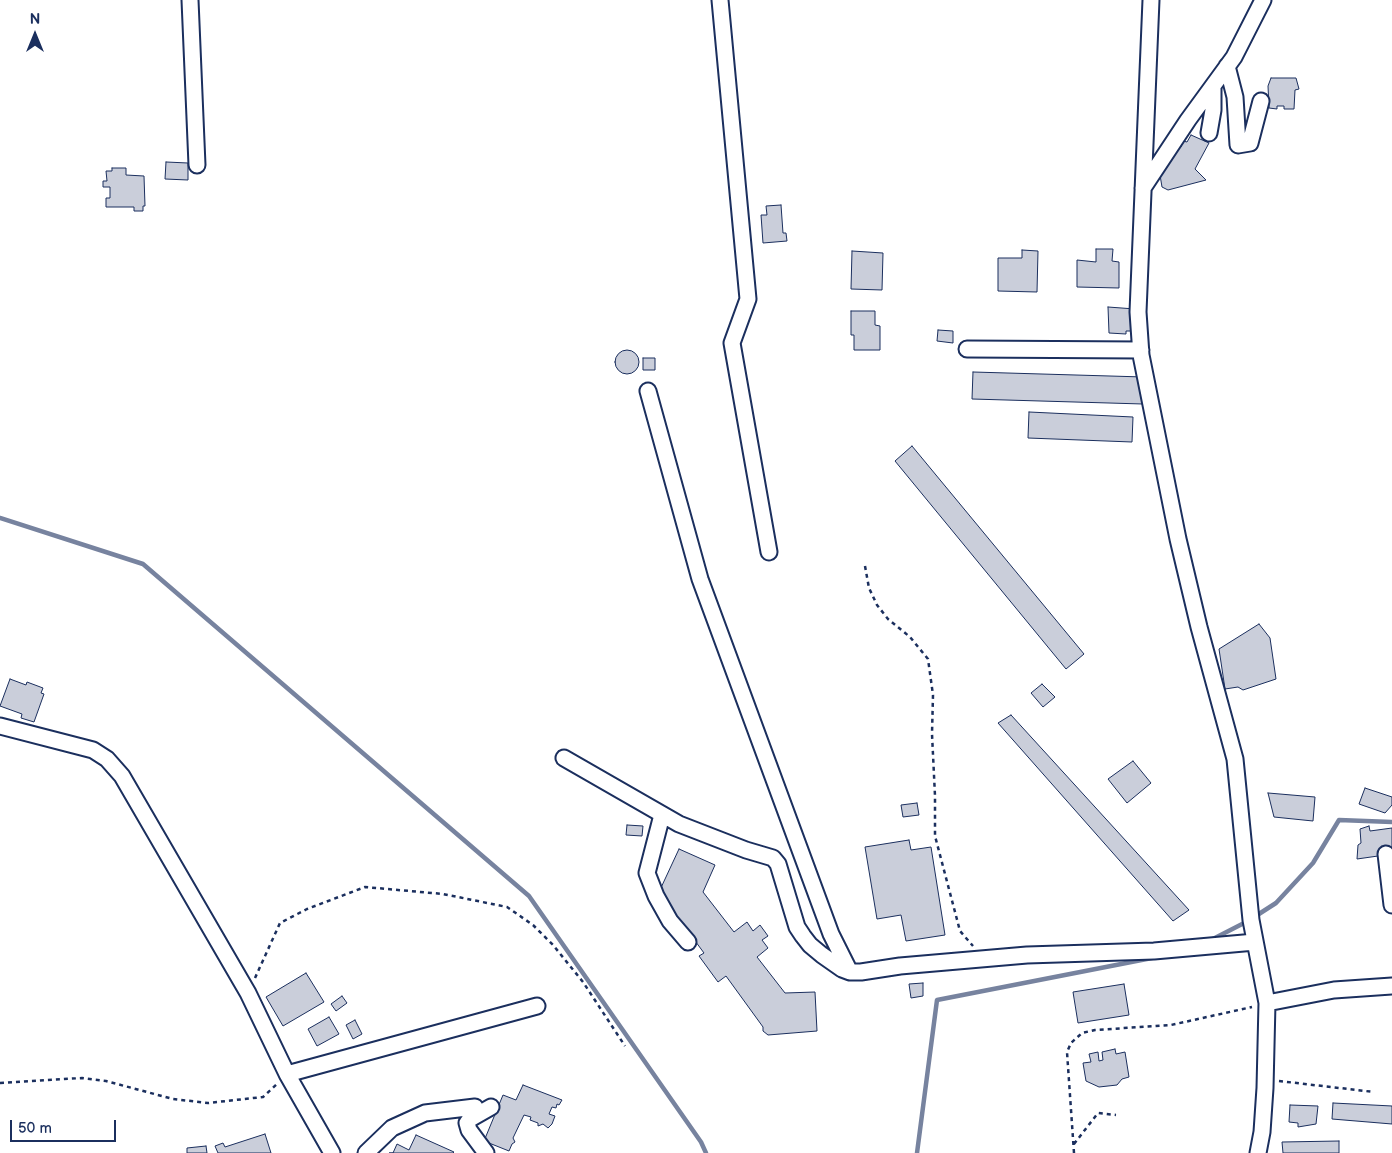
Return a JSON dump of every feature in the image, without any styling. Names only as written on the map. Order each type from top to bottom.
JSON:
[{"type":"street","points":[[190,0],[197,165]]},
{"type":"street","points":[[720,0],[748,299],[732,343],[769,552]]},
{"type":"street","points":[[1151,0],[1138,312],[1141,350],[1180,548],[1199,627],[1235,759],[1249,900],[1267,1003],[1266,1079],[1262,1132],[1258,1153]]},
{"type":"street","points":[[1142,189],[1234,57],[1263,0]]},
{"type":"street","points":[[1228,66],[1235,97],[1238,145],[1250,143],[1261,101]]},
{"type":"street","points":[[1209,133],[1213,110],[1213,86]]},
{"type":"street","points":[[967,349],[1141,350]]},
{"type":"street","points":[[648,391],[700,579],[831,934],[850,972]]},
{"type":"street","points":[[0,726],[93,750],[107,759],[122,776],[248,993],[287,1074],[332,1153]]},
{"type":"street","points":[[564,758],[678,824],[746,850],[773,858],[778,864],[797,927],[803,936],[822,955],[842,969],[850,972],[1027,955],[1154,951],[1254,937]]},
{"type":"street","points":[[662,815],[647,873],[656,896],[670,921],[688,942]]},
{"type":"street","points":[[1386,854],[1392,904]]},
{"type":"street","points":[[1267,1003],[1334,990],[1392,986]]},
{"type":"street","points":[[287,1074],[537,1006]]},
{"type":"street","points":[[366,1153],[392,1128],[425,1112],[475,1107]]},
{"type":"street","points":[[486,1153],[469,1130],[467,1123],[470,1119],[491,1107]]},
{"type":"path","points":[[865,566],[869,588],[877,605],[888,619],[910,637],[928,659],[933,695],[934,836],[960,931],[983,959]]},
{"type":"path","points":[[248,993],[280,923],[307,909],[365,887],[443,894],[507,907],[533,925],[553,945],[583,982],[625,1046]]},
{"type":"path","points":[[1074,1153],[1067,1052],[1072,1043],[1082,1033],[1095,1030],[1171,1025],[1267,1003]]},
{"type":"path","points":[[0,1084],[82,1078],[106,1081],[173,1099],[208,1103],[263,1097],[287,1074]]},
{"type":"path","points":[[1266,1079],[1374,1092]]},
{"type":"path","points":[[1074,1145],[1098,1114],[1116,1115]]},
{"type":"building","points":[[1271,78],[1296,78],[1299,89],[1295,90],[1294,109],[1284,109],[1284,106],[1277,106],[1277,109],[1269,108],[1268,86]]},
{"type":"building","points":[[1191,135],[1209,143],[1195,169],[1206,180],[1168,190],[1162,187],[1160,175],[1178,147],[1181,147],[1183,141],[1187,142]]},
{"type":"building","points":[[166,162],[188,163],[188,180],[165,179]]},
{"type":"building","points":[[112,168],[126,168],[126,175],[144,176],[145,206],[143,206],[143,211],[134,211],[134,207],[106,207],[106,198],[110,198],[110,187],[103,187],[103,181],[107,181],[106,171],[112,171]]},
{"type":"building","points":[[781,205],[783,233],[786,233],[787,241],[763,243],[761,215],[767,215],[766,206]]},
{"type":"building","points":[[1096,249],[1113,249],[1112,261],[1119,262],[1119,288],[1077,287],[1077,260],[1096,262]]},
{"type":"building","points":[[1022,250],[1038,251],[1037,292],[998,291],[998,258],[1022,258]]},
{"type":"building","points":[[852,251],[883,253],[882,290],[851,289]]},
{"type":"building","points":[[1108,307],[1135,309],[1137,331],[1126,331],[1126,334],[1109,333]]},
{"type":"building","points":[[851,311],[875,311],[875,325],[880,326],[880,350],[854,350],[854,335],[851,335]]},
{"type":"building","points":[[938,330],[953,331],[953,343],[937,341]]},
{"type":"building","points":[[627,350],[636,353],[639,362],[636,371],[627,374],[618,371],[615,362],[618,353]]},
{"type":"building","points":[[643,358],[655,358],[655,370],[643,370]]},
{"type":"building","points":[[973,372],[1144,377],[1143,404],[972,399]]},
{"type":"building","points":[[1029,412],[1133,417],[1132,442],[1028,438]]},
{"type":"building","points":[[912,446],[1084,654],[1066,669],[895,461]]},
{"type":"building","points":[[1259,624],[1270,638],[1276,679],[1243,690],[1238,687],[1225,689],[1219,649]]},
{"type":"building","points":[[10,679],[26,685],[27,682],[43,688],[41,693],[44,694],[34,722],[21,718],[22,714],[0,706]]},
{"type":"building","points":[[1042,684],[1055,697],[1043,707],[1031,693]]},
{"type":"building","points":[[1011,715],[1189,910],[1173,921],[998,723]]},
{"type":"building","points":[[1133,761],[1151,783],[1127,803],[1108,779]]},
{"type":"building","points":[[1365,788],[1392,797],[1392,805],[1385,813],[1359,804]]},
{"type":"building","points":[[1268,793],[1315,797],[1313,821],[1274,817]]},
{"type":"building","points":[[917,803],[919,815],[903,817],[901,805]]},
{"type":"building","points":[[627,825],[643,826],[642,836],[626,835]]},
{"type":"building","points":[[1369,826],[1370,831],[1392,828],[1392,854],[1357,859],[1358,845],[1361,843],[1360,829]]},
{"type":"building","points":[[909,840],[911,850],[931,847],[945,935],[906,941],[901,915],[877,919],[865,847]]},
{"type":"building","points":[[679,849],[715,865],[703,892],[734,932],[747,922],[753,931],[760,925],[768,936],[762,940],[768,948],[757,957],[785,993],[815,992],[817,1031],[768,1035],[763,1031],[763,1027],[726,976],[718,982],[699,956],[704,953],[659,892]]},
{"type":"building","points":[[306,973],[324,1002],[283,1026],[266,997]]},
{"type":"building","points":[[923,983],[923,996],[911,998],[909,984]]},
{"type":"building","points":[[1124,984],[1129,1015],[1078,1023],[1073,992]]},
{"type":"building","points":[[342,996],[347,1003],[336,1011],[331,1004]]},
{"type":"building","points":[[329,1017],[339,1034],[317,1046],[308,1029]]},
{"type":"building","points":[[355,1020],[362,1034],[353,1039],[346,1025]]},
{"type":"building","points":[[1115,1049],[1116,1054],[1125,1052],[1129,1077],[1122,1079],[1117,1085],[1099,1087],[1086,1081],[1083,1063],[1091,1062],[1089,1054],[1098,1052],[1099,1061],[1103,1060],[1102,1052]]},
{"type":"building","points":[[523,1085],[562,1100],[559,1105],[557,1104],[556,1108],[552,1107],[549,1114],[555,1116],[552,1124],[548,1128],[543,1124],[538,1126],[538,1123],[530,1120],[531,1117],[524,1115],[513,1138],[515,1142],[509,1151],[484,1141],[503,1095],[516,1100]]},
{"type":"building","points":[[1333,1103],[1392,1106],[1392,1124],[1332,1119]]},
{"type":"building","points":[[1290,1105],[1318,1106],[1316,1124],[1298,1127],[1298,1123],[1289,1122]]},
{"type":"building","points":[[265,1134],[271,1153],[218,1153],[215,1146],[223,1143],[225,1147]]},
{"type":"building","points":[[416,1135],[454,1152],[453,1153],[393,1153],[397,1144],[409,1150]]},
{"type":"building","points":[[1339,1141],[1339,1153],[1283,1153],[1282,1142]]},
{"type":"building","points":[[206,1146],[207,1153],[187,1153],[187,1148]]},
{"type":"waterway","points":[[0,518],[143,564],[529,896],[701,1142],[706,1153]]},
{"type":"waterway","points":[[1209,941],[1248,921],[1276,903],[1313,863],[1339,820],[1392,822]]},
{"type":"waterway","points":[[917,1153],[937,1000],[1157,957]]}]
